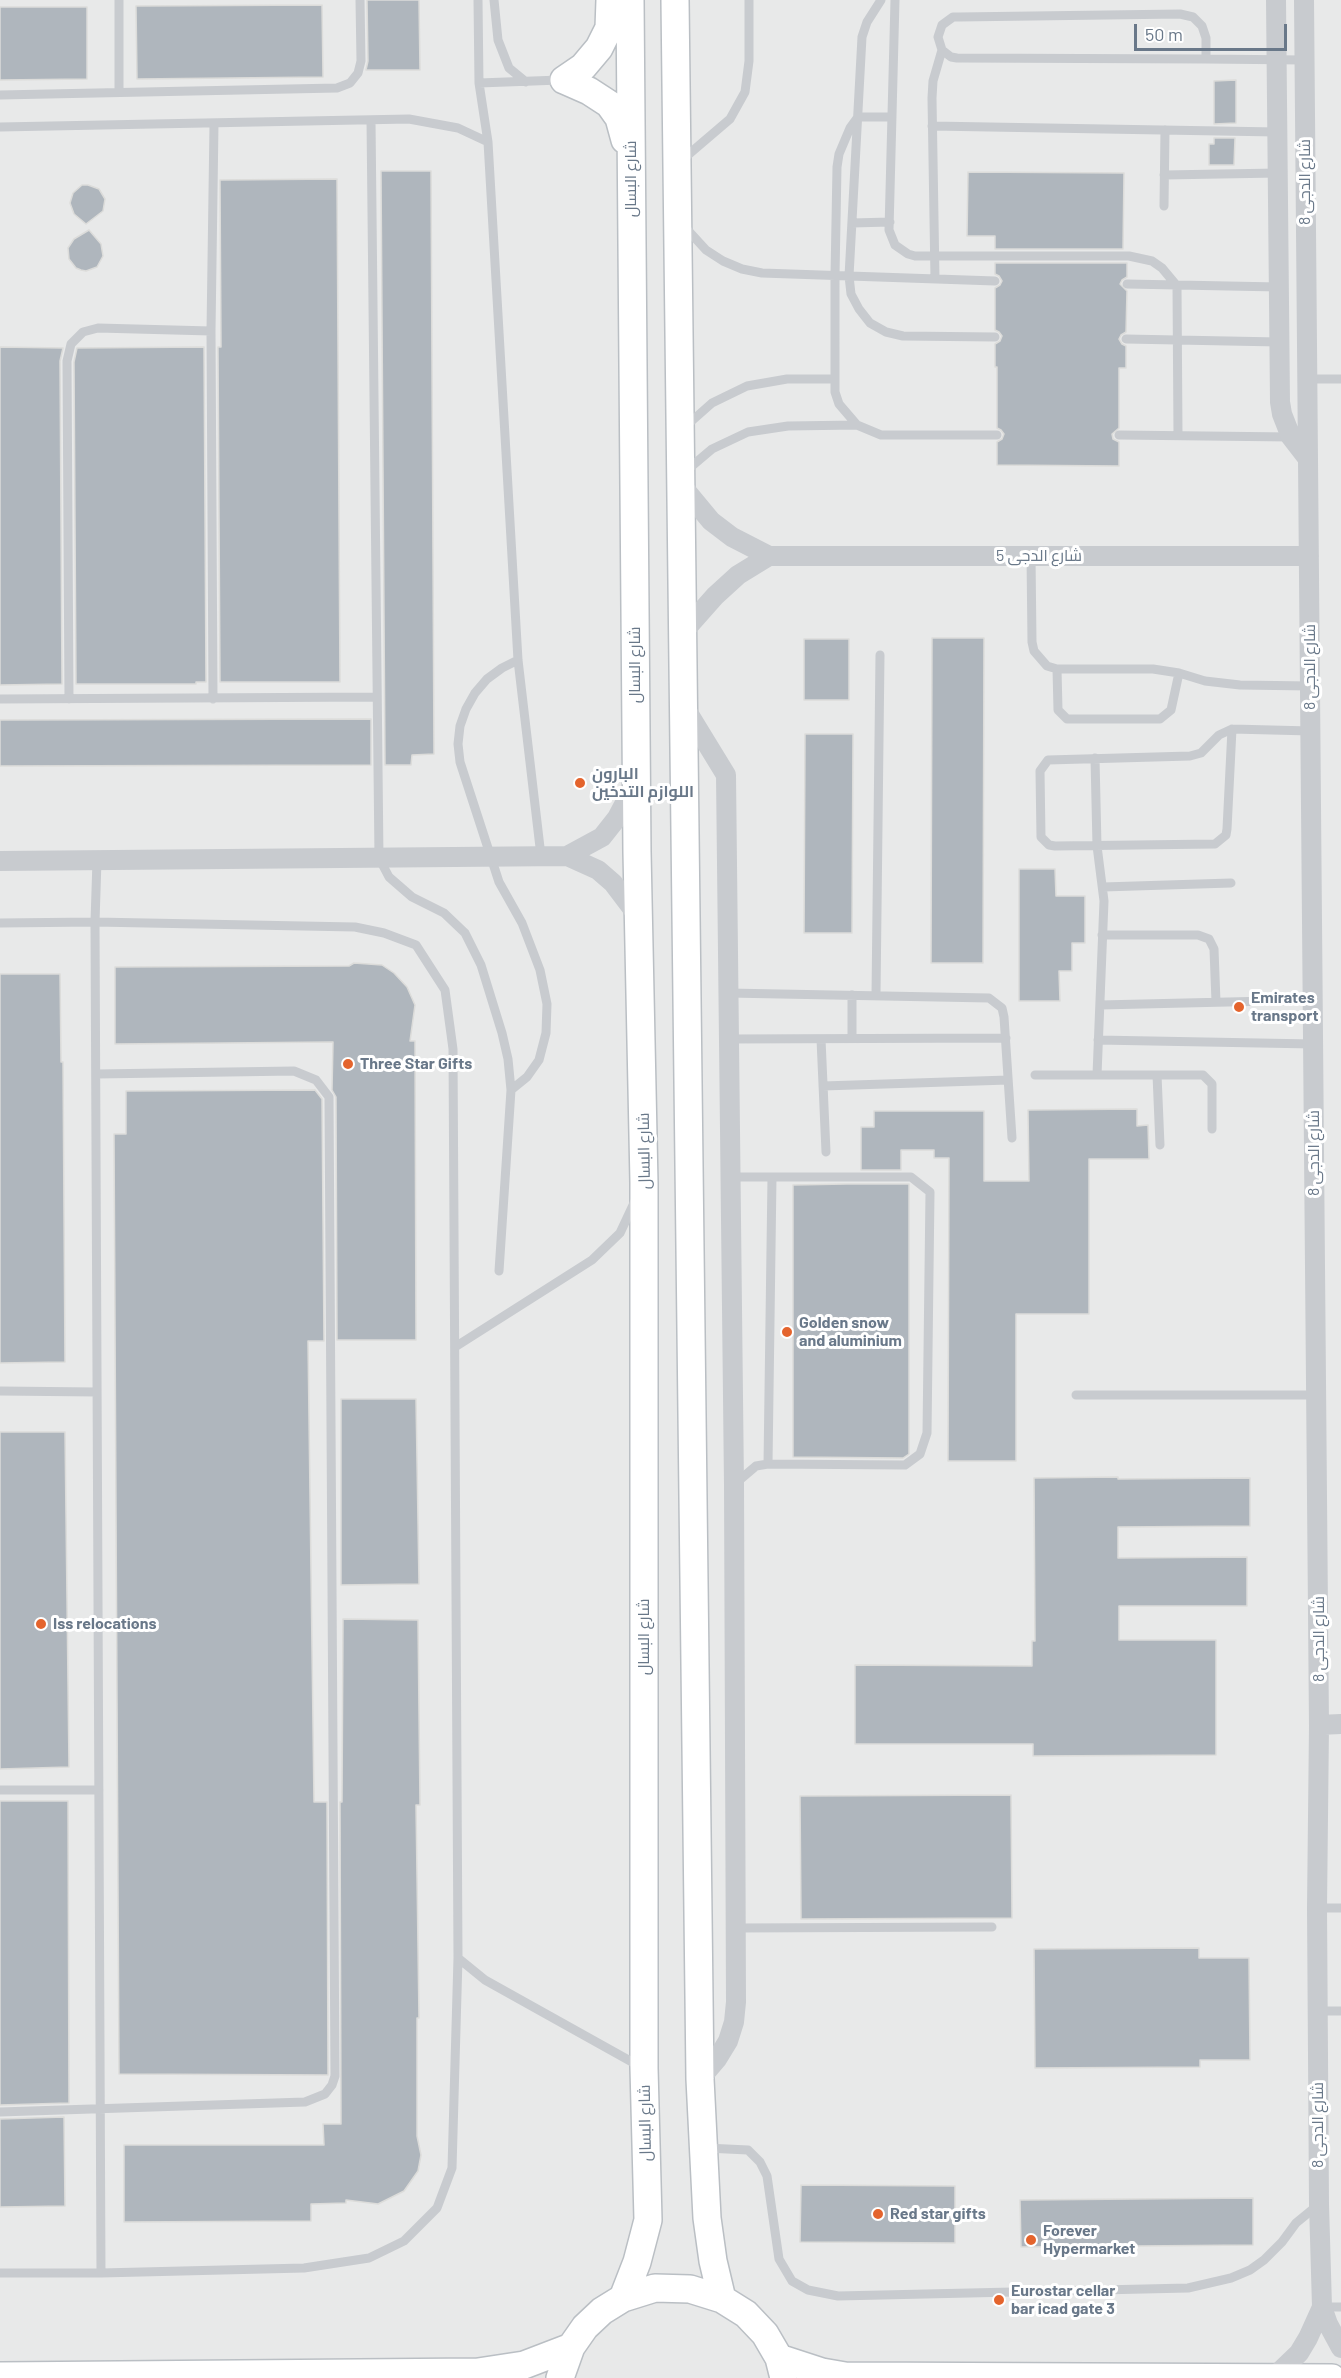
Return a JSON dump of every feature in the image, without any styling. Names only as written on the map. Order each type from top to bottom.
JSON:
[{"type":"street","points":[[564,80],[583,67],[599,48],[609,28],[610,0]]},
{"type":"street","name":"شارع البسال","points":[[623,2298],[637,2262],[648,2220],[644,2068],[644,1183],[636,782],[630,0]]},
{"type":"street","points":[[675,0],[682,430],[700,2079],[707,2218],[712,2261],[722,2298]]},
{"type":"street","points":[[1276,0],[1280,402],[1291,437],[1308,459]]},
{"type":"street","name":"شارع الدجى 8","points":[[1304,0],[1317,1395],[1319,2204],[1332,2307],[1328,2324],[1341,2348]]},
{"type":"street","points":[[564,80],[589,91],[609,104],[619,118],[631,164]]},
{"type":"street","name":"شارع الدجى 5","points":[[682,481],[711,521],[732,537],[769,556],[1309,556]]},
{"type":"street","points":[[684,631],[738,575],[769,556]]},
{"type":"street","points":[[685,708],[726,775],[734,1485],[736,1928],[734,2022],[728,2041],[700,2079]]},
{"type":"street","points":[[567,856],[602,837],[617,818],[636,782]]},
{"type":"street","points":[[0,861],[567,856],[598,870],[613,883],[638,916]]},
{"type":"street","points":[[1319,1725],[1341,1724]]},
{"type":"street","points":[[560,2378],[571,2347],[585,2327],[602,2311],[623,2298],[655,2288],[690,2289],[722,2298],[746,2314],[765,2334],[781,2368],[845,2376],[1332,2378]]},
{"type":"street","name":"شارع الدجى 8","points":[[1274,2377],[1293,2359],[1332,2307]]},
{"type":"street","points":[[0,2376],[478,2372],[524,2365],[571,2347]]},
{"type":"lane","points":[[119,0],[119,92]]},
{"type":"lane","points":[[0,95],[337,88],[350,83],[358,73],[361,61],[360,0]]},
{"type":"lane","points":[[478,0],[479,82],[488,142],[518,660],[541,856]]},
{"type":"lane","points":[[494,0],[498,40],[509,68],[526,82]]},
{"type":"lane","points":[[678,163],[730,119],[742,99],[748,77],[749,0]]},
{"type":"lane","points":[[881,0],[867,22],[862,37],[849,276],[851,294],[870,323],[886,332],[903,336],[995,337]]},
{"type":"lane","points":[[896,0],[891,238],[901,250],[915,256],[1129,256],[1152,261],[1162,268],[1177,286],[1178,435]]},
{"type":"lane","points":[[1206,59],[1206,38],[1202,26],[1193,17],[1180,14],[953,17],[942,25],[939,31],[939,44],[942,50],[951,57],[957,58],[1304,60]]},
{"type":"lane","points":[[935,279],[933,81],[942,50]]},
{"type":"lane","points":[[479,82],[564,80]]},
{"type":"lane","points":[[858,117],[892,117]]},
{"type":"lane","points":[[857,425],[839,404],[834,392],[833,379],[837,168],[844,141],[858,117]]},
{"type":"lane","points":[[0,127],[409,119],[458,128],[488,142]]},
{"type":"lane","points":[[371,120],[379,858],[388,878],[412,897],[444,913],[465,933],[481,965],[502,1033],[508,1059],[511,1090],[499,1271]]},
{"type":"lane","points":[[213,699],[211,331],[214,124]]},
{"type":"lane","points":[[932,126],[1277,132]]},
{"type":"lane","points":[[1164,130],[1164,206]]},
{"type":"lane","points":[[1164,175],[1278,173]]},
{"type":"lane","points":[[679,219],[691,236],[706,250],[742,269],[786,276],[995,280]]},
{"type":"lane","points":[[852,223],[890,222]]},
{"type":"lane","points":[[1127,284],[1279,287]]},
{"type":"lane","points":[[69,699],[67,361],[71,344],[83,332],[98,328],[211,331]]},
{"type":"lane","points":[[1126,339],[1279,342]]},
{"type":"lane","points":[[682,430],[712,403],[747,386],[777,380],[833,379]]},
{"type":"lane","points":[[1307,379],[1341,379]]},
{"type":"lane","points":[[682,481],[712,449],[748,432],[788,426],[857,425],[881,435],[997,435]]},
{"type":"lane","points":[[1119,435],[1291,437]]},
{"type":"lane","points":[[1031,556],[1034,651],[1039,660],[1047,666],[1057,669],[1153,669],[1179,673],[1204,681],[1240,685],[1310,686]]},
{"type":"lane","points":[[876,995],[880,655]]},
{"type":"lane","points":[[511,1090],[527,1077],[539,1060],[546,1033],[547,1004],[540,970],[522,923],[499,882],[460,762],[458,744],[460,726],[466,709],[481,686],[502,668],[518,660]]},
{"type":"lane","points":[[1057,669],[1058,710],[1067,719],[1160,719],[1171,710],[1179,673]]},
{"type":"lane","points":[[0,699],[377,697]]},
{"type":"lane","points":[[1232,729],[1227,829],[1221,840],[1208,845],[1097,846],[1049,845],[1041,837],[1040,771],[1043,765],[1055,758],[1190,756],[1201,753],[1219,735],[1232,729],[1311,731]]},
{"type":"lane","points":[[1095,758],[1097,846],[1103,887],[1097,1075]]},
{"type":"lane","points":[[97,860],[95,922],[101,2273]]},
{"type":"lane","points":[[1103,887],[1231,883]]},
{"type":"lane","points":[[0,923],[95,922],[355,927],[384,933],[416,945],[445,990],[453,1049],[458,1958],[452,2168],[437,2208],[404,2241],[369,2258],[304,2268],[0,2273]]},
{"type":"lane","points":[[1102,935],[1198,935],[1209,939],[1214,949],[1216,1002]]},
{"type":"lane","points":[[728,993],[989,998],[1002,1008],[1012,1138]]},
{"type":"lane","points":[[852,995],[852,1038]]},
{"type":"lane","points":[[1100,1005],[1313,1000]]},
{"type":"lane","points":[[729,1040],[1006,1038]]},
{"type":"lane","points":[[821,1039],[826,1152]]},
{"type":"lane","points":[[1098,1040],[1313,1044]]},
{"type":"lane","points":[[0,2112],[305,2102],[325,2094],[332,2085],[336,2065],[329,1097],[316,1080],[294,1071],[97,1074]]},
{"type":"lane","points":[[1035,1075],[1203,1075],[1210,1080],[1213,1089],[1212,1130]]},
{"type":"lane","points":[[1157,1075],[1160,1145]]},
{"type":"lane","points":[[823,1086],[1008,1080]]},
{"type":"lane","points":[[730,1177],[911,1177],[930,1192],[927,1433],[920,1454],[905,1465],[768,1464],[756,1466],[734,1485]]},
{"type":"lane","points":[[768,1464],[772,1177]]},
{"type":"lane","points":[[455,1347],[592,1260],[620,1233],[644,1183]]},
{"type":"lane","points":[[0,1391],[97,1392]]},
{"type":"lane","points":[[1076,1395],[1317,1395]]},
{"type":"lane","points":[[0,1790],[99,1790]]},
{"type":"lane","points":[[1317,1908],[1341,1908]]},
{"type":"lane","points":[[736,1928],[992,1927]]},
{"type":"lane","points":[[458,1958],[485,1980],[644,2068]]},
{"type":"lane","points":[[1317,2011],[1341,2011]]},
{"type":"lane","points":[[704,2147],[748,2150],[760,2162],[767,2176],[779,2259],[792,2280],[808,2290],[838,2296],[1188,2288],[1231,2278],[1250,2270],[1282,2242],[1303,2216],[1319,2204]]},
{"type":"shaded area","points":[[0,0],[1341,0],[1341,2378],[0,2378]]},
{"type":"building","points":[[367,0],[419,0],[420,70],[366,70],[368,61]]},
{"type":"building","points":[[322,5],[323,77],[137,79],[136,6]]},
{"type":"building","points":[[0,7],[87,7],[87,79],[0,80]]},
{"type":"building","points":[[1236,80],[1236,123],[1214,124],[1214,81]]},
{"type":"building","points":[[1214,138],[1235,138],[1234,165],[1209,165],[1209,144],[1214,144]]},
{"type":"building","points":[[381,171],[431,171],[434,754],[412,755],[411,765],[385,765]]},
{"type":"building","points":[[968,172],[1124,173],[1123,249],[995,249],[995,236],[967,236]]},
{"type":"building","points":[[337,179],[340,682],[220,682],[218,347],[221,347],[220,180]]},
{"type":"building","points":[[82,185],[99,189],[105,199],[103,211],[86,224],[74,214],[70,203],[73,193]]},
{"type":"building","points":[[89,230],[101,244],[103,256],[97,267],[86,271],[76,268],[69,259],[68,248],[74,239]]},
{"type":"building","points":[[995,263],[1127,263],[1127,277],[1120,284],[1127,291],[1126,332],[1119,339],[1126,346],[1126,368],[1119,368],[1119,428],[1112,434],[1113,439],[1119,442],[1119,466],[997,465],[997,442],[1004,434],[997,428],[995,344],[1002,336],[995,330],[995,288],[1002,281],[995,274]]},
{"type":"building","points":[[0,347],[63,348],[60,361],[62,684],[0,685]]},
{"type":"building","points":[[204,347],[206,682],[196,682],[196,684],[76,684],[74,362],[77,348]]},
{"type":"building","points":[[932,638],[984,638],[983,963],[931,963]]},
{"type":"building","points":[[804,639],[849,639],[849,700],[804,700]]},
{"type":"building","points":[[371,719],[371,765],[0,766],[0,720]]},
{"type":"building","points":[[805,734],[853,734],[852,933],[804,933]]},
{"type":"building","points":[[1019,869],[1055,869],[1056,896],[1085,896],[1085,943],[1072,943],[1072,971],[1059,971],[1060,1001],[1019,1001]]},
{"type":"building","points":[[354,963],[382,965],[394,973],[407,987],[415,1005],[410,1041],[415,1041],[416,1340],[337,1340],[336,1097],[332,1090],[333,1042],[115,1044],[115,967],[349,966]]},
{"type":"building","points":[[0,974],[60,974],[61,1062],[63,1062],[65,1362],[0,1363]]},
{"type":"building","points":[[315,1090],[322,1099],[324,1341],[308,1341],[314,1802],[327,1802],[328,2075],[119,2074],[114,1134],[126,1134],[126,1091]]},
{"type":"building","points":[[1137,1109],[1137,1126],[1148,1125],[1149,1159],[1089,1159],[1089,1314],[1016,1314],[1016,1461],[948,1461],[949,1158],[934,1158],[934,1150],[901,1150],[901,1170],[861,1170],[861,1127],[874,1127],[874,1111],[984,1111],[984,1181],[1029,1181],[1028,1110]]},
{"type":"building","points":[[909,1184],[909,1454],[903,1458],[793,1457],[793,1185]]},
{"type":"building","points":[[341,1399],[416,1399],[419,1584],[341,1585]]},
{"type":"building","points":[[0,1432],[65,1432],[69,1767],[0,1769]]},
{"type":"building","points":[[1118,1477],[1118,1479],[1250,1478],[1250,1526],[1118,1527],[1118,1558],[1247,1557],[1247,1606],[1119,1606],[1119,1640],[1216,1640],[1216,1755],[1033,1756],[1033,1744],[855,1744],[855,1665],[1032,1666],[1032,1641],[1035,1641],[1034,1478]]},
{"type":"building","points":[[343,1619],[418,1620],[420,1805],[416,1805],[419,2018],[417,2018],[417,2136],[421,2155],[418,2171],[404,2191],[378,2204],[346,2200],[346,2203],[311,2204],[311,2221],[124,2222],[124,2145],[324,2145],[323,2124],[341,2124],[340,1802],[342,1802]]},
{"type":"building","points":[[1011,1795],[1012,1918],[801,1919],[800,1796]]},
{"type":"building","points":[[0,1801],[68,1801],[69,2103],[0,2105]]},
{"type":"building","points":[[1199,1948],[1199,1958],[1249,1958],[1250,2060],[1200,2060],[1200,2067],[1035,2068],[1034,1949]]},
{"type":"building","points":[[64,2117],[65,2206],[0,2207],[0,2119]]},
{"type":"building","name":"Red star gifts","points":[[801,2185],[955,2186],[955,2243],[800,2242]]},
{"type":"building","points":[[1253,2198],[1253,2245],[1021,2247],[1020,2200]]},
{"type":"place","name":"البارون اللوازم التدخين","points":[[580,783]]},
{"type":"place","name":"Emirates transport","points":[[1239,1007]]},
{"type":"place","name":"Three Star Gifts","points":[[348,1064]]},
{"type":"place","name":"Golden snow and aluminium","points":[[787,1332]]},
{"type":"place","name":"Iss relocations","points":[[41,1624]]},
{"type":"place","name":"Red star gifts","points":[[878,2214]]},
{"type":"place","name":"Forever Hypermarket","points":[[1031,2240]]},
{"type":"place","name":"Eurostar cellar bar icad gate 3","points":[[999,2300]]}]
